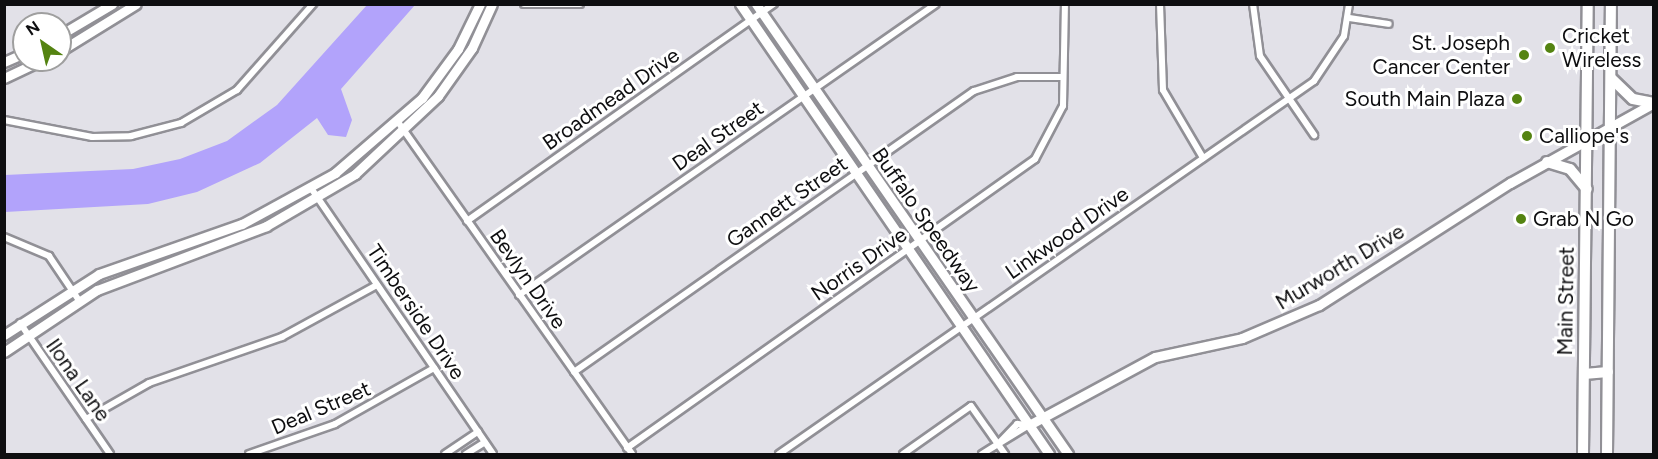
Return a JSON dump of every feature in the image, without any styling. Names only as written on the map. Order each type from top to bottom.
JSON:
[{"type":"main road","points":[[72,28],[112,4]]},
{"type":"main road","points":[[72,44],[136,4]]},
{"type":"main road","points":[[4,336],[72,288],[242,224],[311,189],[398,122],[443,71],[480,4]]},
{"type":"main road","points":[[4,352],[26,333],[78,299],[243,236],[318,199],[405,131],[458,70],[492,4]]},
{"type":"main road","name":"Buffalo Speedway","points":[[740,4],[855,175],[1049,454]]},
{"type":"main road","name":"Buffalo Speedway","points":[[756,4],[1068,454]]},
{"type":"main road","name":"Main Street","points":[[1583,454],[1588,4]]},
{"type":"main road","name":"Main Street","points":[[1607,454],[1611,4]]},
{"type":"main road","points":[[1611,78],[1633,99],[1653,103]]},
{"type":"main road","name":"Murworth Drive","points":[[1029,425],[1155,357],[1242,338],[1291,320],[1546,162],[1653,103]]},
{"type":"main road","points":[[1546,162],[1570,169],[1587,189]]},
{"type":"main road","points":[[1584,374],[1608,372]]},
{"type":"street","points":[[4,120],[92,137],[131,135],[181,123],[237,90],[313,4]]},
{"type":"street","points":[[524,4],[580,4]]},
{"type":"street","name":"Broadmead Drive","points":[[467,221],[774,4]]},
{"type":"street","name":"Deal Street","points":[[519,295],[936,4]]},
{"type":"street","name":"Norris Drive","points":[[627,448],[1035,159],[1057,124],[1063,76],[1065,4]]},
{"type":"street","points":[[1160,4],[1163,90],[1203,158]]},
{"type":"street","points":[[1253,4],[1260,56],[1314,135]]},
{"type":"street","name":"Linkwood Drive","points":[[780,454],[1289,99],[1331,62],[1349,18],[1349,4]]},
{"type":"street","points":[[1349,18],[1389,24]]},
{"type":"street","name":"Gannett Street","points":[[574,372],[868,166],[993,82],[1063,76]]},
{"type":"street","name":"Bevlyn Drive","points":[[398,122],[632,454]]},
{"type":"street","name":"Timberside Drive","points":[[311,189],[493,454]]},
{"type":"street","points":[[4,237],[43,251],[78,299]]},
{"type":"street","points":[[86,419],[149,382],[282,336],[377,285]]},
{"type":"street","name":"Ilona Lane","points":[[20,323],[110,454]]},
{"type":"street","name":"Deal Street","points":[[249,454],[335,424],[434,368]]},
{"type":"street","points":[[903,454],[971,406],[1005,454]]},
{"type":"street","points":[[982,454],[998,444],[1017,424],[1029,425]]},
{"type":"street","points":[[445,454],[478,432]]},
{"type":"street","points":[[466,454],[485,442]]},
{"type":"shaded area","points":[[367,5],[415,5],[341,89],[352,120],[346,137],[328,135],[317,118],[260,163],[197,192],[148,204],[5,212],[5,175],[133,169],[180,159],[227,141],[277,105]]},
{"type":"place","name":"Cricket Wireless","points":[[1550,48]]},
{"type":"place","name":"St. Joseph Cancer Center","points":[[1524,55]]},
{"type":"place","name":"South Main Plaza","points":[[1517,99]]},
{"type":"place","name":"Calliope's","points":[[1527,136]]},
{"type":"place","name":"Grab N Go","points":[[1521,219]]}]
